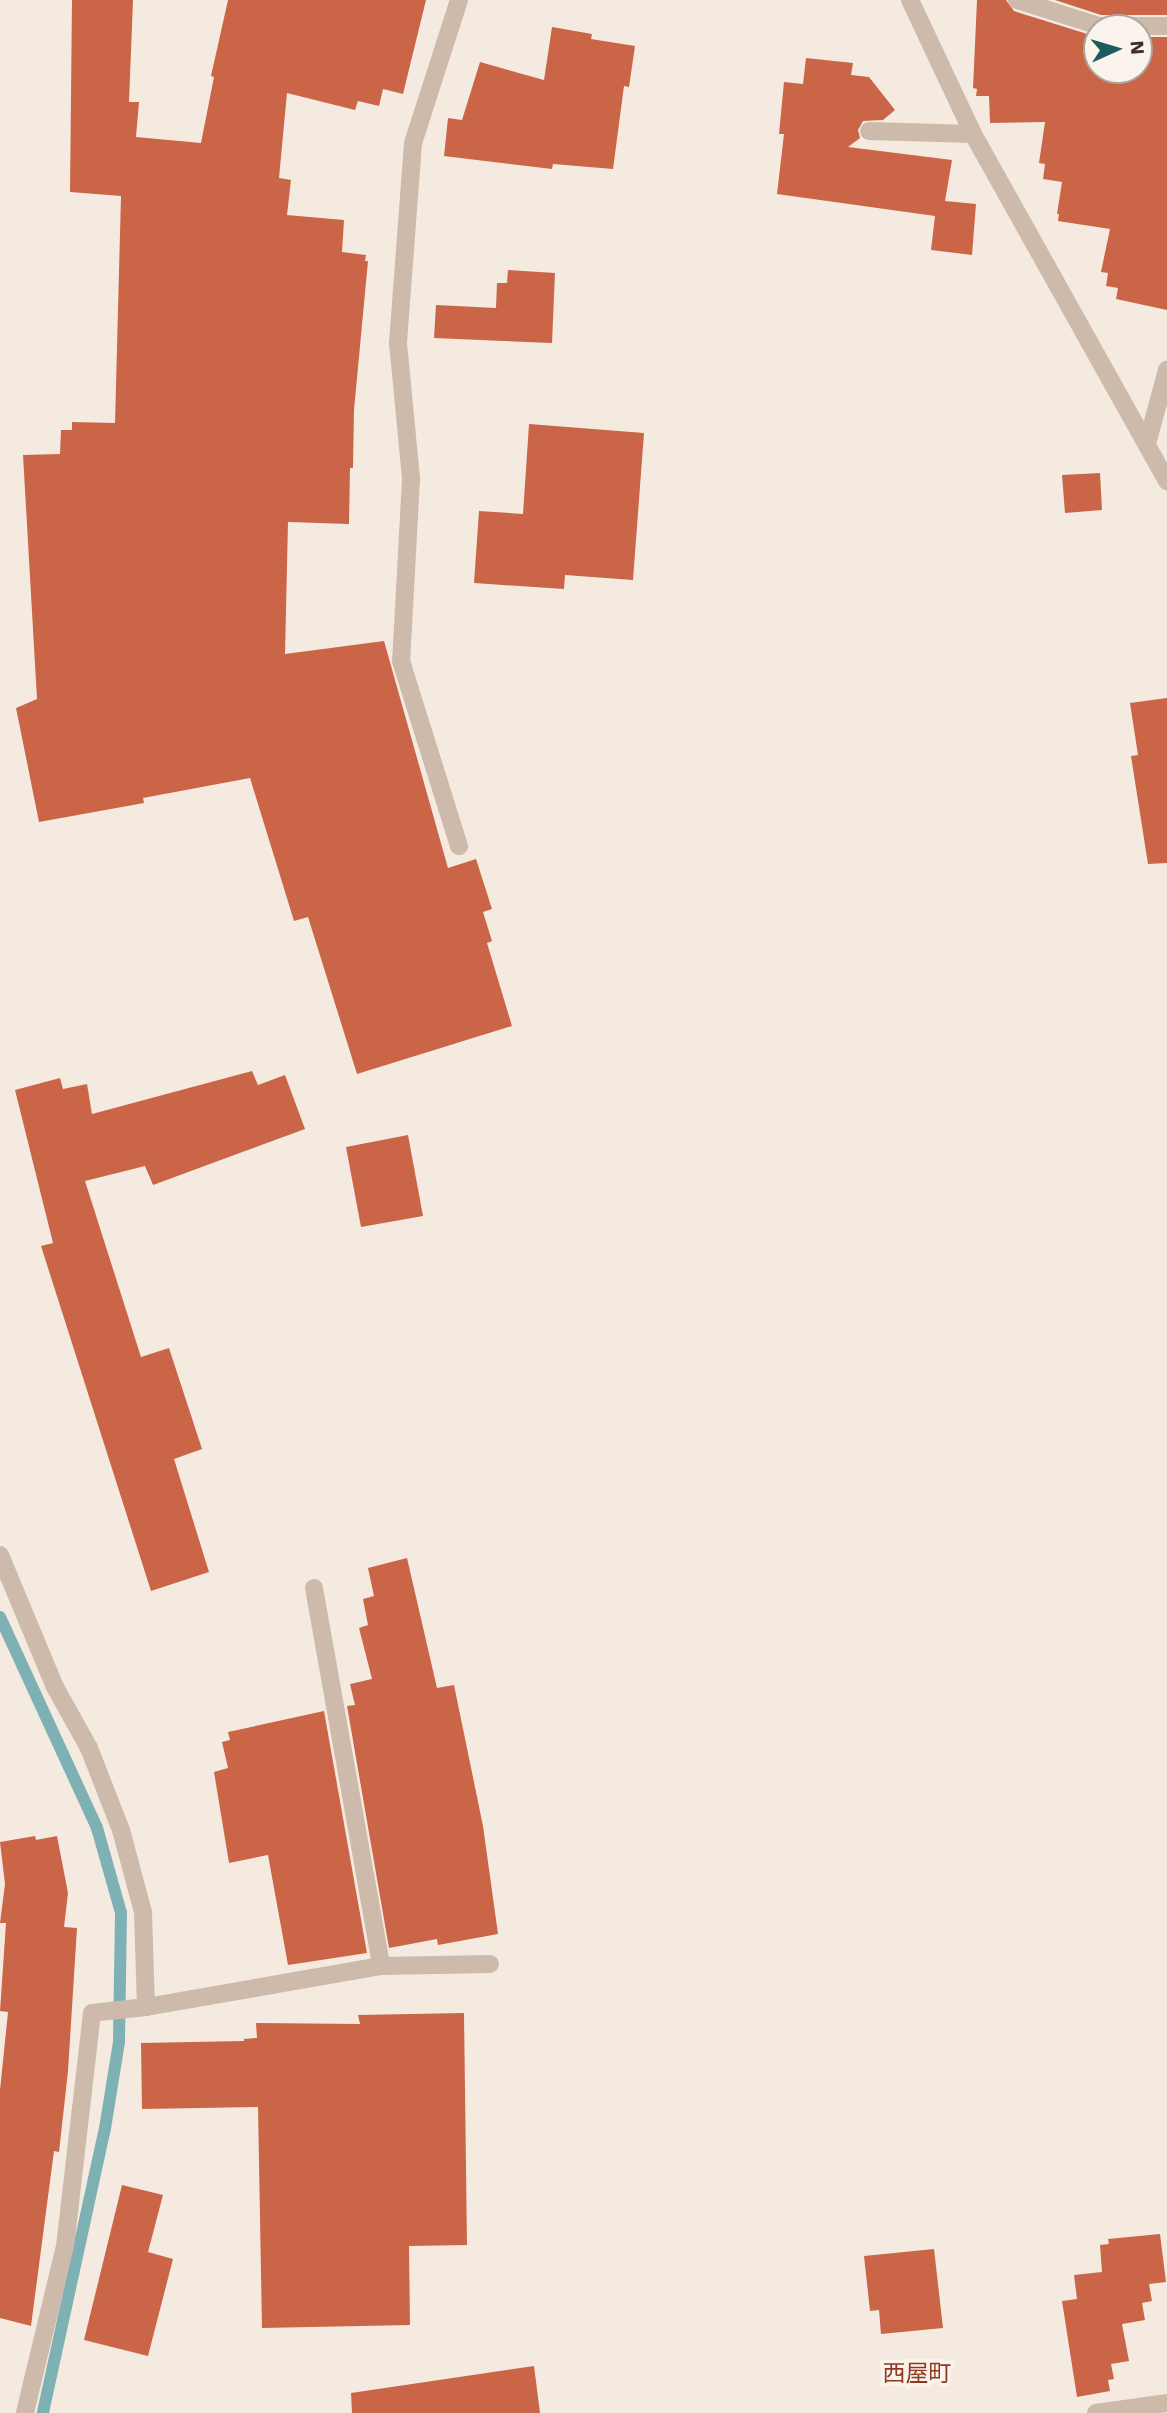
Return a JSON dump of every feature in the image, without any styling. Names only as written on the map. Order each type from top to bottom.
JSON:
[{"type":"street","points":[[458,0],[413,143],[398,343],[411,479],[401,661],[459,846]]},
{"type":"street","points":[[910,0],[973,134],[1167,481]]},
{"type":"street","points":[[1017,0],[1099,26],[1167,26]]},
{"type":"street","points":[[869,131],[973,134]]},
{"type":"street","points":[[1147,444],[1167,370]]},
{"type":"street","points":[[0,1555],[55,1687],[89,1748],[121,1830],[143,1912],[146,2007]]},
{"type":"street","points":[[314,1588],[381,1966]]},
{"type":"street","points":[[25,2413],[65,2246],[92,2013],[146,2007],[381,1966],[490,1964]]},
{"type":"street","points":[[1096,2413],[1167,2403]]},
{"type":"building","points":[[72,0],[133,0],[129,102],[139,102],[136,137],[201,143],[214,77],[211,76],[228,0],[426,0],[403,94],[383,89],[379,106],[358,101],[355,110],[287,93],[279,178],[291,180],[287,215],[344,220],[342,252],[366,255],[365,261],[368,261],[354,410],[349,524],[288,522],[285,654],[384,641],[448,868],[476,859],[492,909],[483,912],[492,941],[487,943],[512,1026],[357,1074],[308,917],[294,921],[250,778],[143,798],[144,803],[39,822],[16,708],[37,699],[23,455],[60,454],[61,430],[72,430],[72,422],[115,423],[121,196],[70,192]]},
{"type":"building","points":[[977,0],[1006,0],[1014,11],[1083,33],[1083,84],[1153,84],[1153,37],[1167,37],[1167,310],[1116,299],[1118,288],[1106,286],[1108,273],[1101,272],[1110,229],[1058,221],[1062,182],[1043,179],[1045,164],[1039,163],[1045,122],[990,123],[989,96],[976,96],[977,89],[973,88]]},
{"type":"building","points":[[1055,0],[1167,0],[1167,15],[1098,14]]},
{"type":"building","points":[[552,27],[592,34],[591,39],[635,46],[629,87],[624,86],[613,169],[553,164],[552,169],[444,156],[448,118],[462,120],[480,62],[544,80]]},
{"type":"building","points":[[806,58],[853,63],[851,75],[869,77],[895,110],[883,120],[863,121],[858,130],[860,138],[848,147],[952,160],[945,201],[976,204],[972,255],[931,250],[935,216],[777,194],[784,134],[779,134],[784,82],[803,84]]},
{"type":"building","points":[[508,270],[555,273],[552,343],[434,338],[436,305],[496,308],[497,283],[507,283]]},
{"type":"building","points":[[529,424],[644,433],[633,580],[565,575],[564,589],[474,583],[479,511],[523,514]]},
{"type":"building","points":[[1100,473],[1102,510],[1065,513],[1062,475]]},
{"type":"building","points":[[1167,698],[1167,863],[1148,864],[1131,756],[1138,755],[1130,703]]},
{"type":"building","points":[[252,1071],[258,1085],[285,1075],[305,1129],[153,1185],[145,1166],[85,1181],[141,1357],[169,1348],[202,1449],[174,1459],[209,1572],[151,1591],[41,1246],[53,1243],[15,1090],[60,1078],[63,1089],[87,1084],[92,1114]]},
{"type":"building","points":[[408,1135],[423,1216],[361,1227],[346,1147]]},
{"type":"building","points":[[407,1558],[437,1688],[454,1685],[483,1826],[498,1934],[438,1945],[437,1939],[389,1948],[347,1706],[355,1705],[350,1684],[372,1679],[359,1628],[368,1625],[363,1599],[374,1596],[368,1568]]},
{"type":"building","points":[[324,1711],[367,1953],[288,1965],[268,1855],[229,1863],[214,1772],[228,1768],[222,1742],[230,1740],[228,1732]]},
{"type":"building","points":[[35,1836],[36,1840],[57,1836],[68,1893],[64,1927],[77,1928],[68,2071],[59,2152],[54,2151],[31,2326],[0,2318],[0,2090],[8,2012],[0,2011],[6,1923],[0,1923],[5,1884],[0,1842]]},
{"type":"building","points":[[464,2013],[467,2245],[409,2246],[410,2325],[262,2328],[258,2107],[142,2109],[141,2043],[244,2041],[257,2038],[256,2023],[360,2024],[358,2015]]},
{"type":"building","points":[[122,2185],[163,2195],[148,2252],[173,2259],[148,2356],[84,2340]]},
{"type":"building","points":[[1160,2234],[1166,2282],[1149,2284],[1152,2301],[1142,2303],[1145,2320],[1122,2324],[1129,2361],[1111,2364],[1114,2379],[1108,2380],[1110,2391],[1077,2397],[1062,2301],[1077,2299],[1074,2275],[1102,2272],[1100,2245],[1109,2244],[1108,2239]]},
{"type":"building","points":[[934,2249],[943,2328],[881,2334],[879,2310],[870,2311],[864,2256]]},
{"type":"building","points":[[534,2366],[540,2413],[352,2413],[351,2393]]},
{"type":"waterway","points":[[0,1617],[97,1828],[121,1913],[119,2042],[105,2128],[43,2413]]},
{"type":"district","name":"西屋町","points":[[917,2374]]}]
